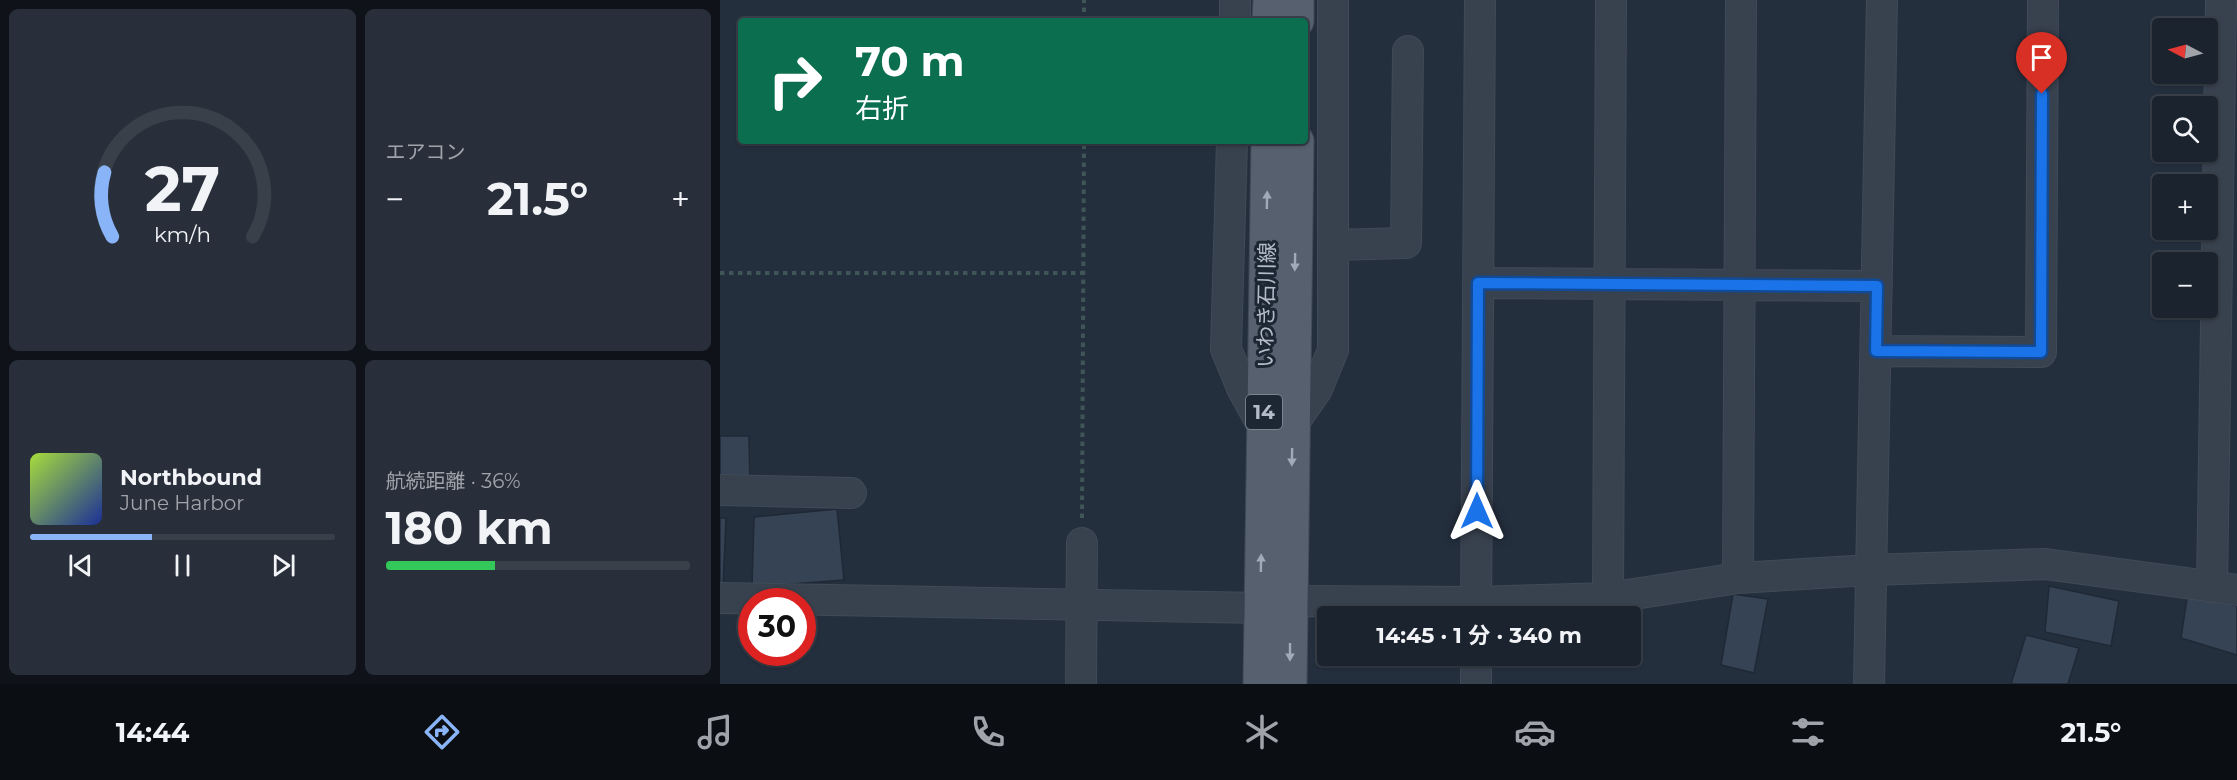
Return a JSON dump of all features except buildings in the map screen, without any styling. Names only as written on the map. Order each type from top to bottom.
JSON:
[{"type":"main road","points":[[1269,0],[1269,18]]},
{"type":"main road","points":[[1297,0],[1297,18]]},
{"type":"main road","name":"いわき石川線","points":[[1268,144],[1278,426]]},
{"type":"main road","name":"いわき石川線","points":[[1260,684],[1275,605],[1278,426],[1297,144]]},
{"type":"main road","name":"いわき石川線","points":[[1275,605],[1290,684]]},
{"type":"street","points":[[1235,0],[1235,18]]},
{"type":"street","points":[[1232,144],[1226,349],[1242,388],[1278,426],[1317,389],[1332,350],[1333,0]]},
{"type":"street","points":[[1476,606],[1480,0]]},
{"type":"street","points":[[1608,598],[1611,0]]},
{"type":"street","points":[[1738,578],[1741,0]]},
{"type":"street","points":[[1869,684],[1882,0]]},
{"type":"street","points":[[1876,351],[2041,352],[2043,0]]},
{"type":"street","points":[[1512,606],[1608,598],[1738,578],[1870,570],[2046,564],[2224,589],[2221,0]]},
{"type":"street","points":[[1334,245],[1406,243],[1408,51]]},
{"type":"street","points":[[1478,283],[1877,286]]},
{"type":"street","points":[[720,490],[851,493]]},
{"type":"street","points":[[1081,684],[1082,543]]},
{"type":"street","points":[[720,598],[1082,606],[1325,606]]},
{"type":"street","points":[[1476,666],[1476,684]]},
{"type":"path","points":[[1084,0],[1084,18]]},
{"type":"path","points":[[1082,543],[1084,144]]},
{"type":"path","points":[[720,273],[1083,273]]},
{"type":"route","points":[[1477,511],[1478,283],[1877,286],[1876,351],[2041,352],[2042,94]]}]
